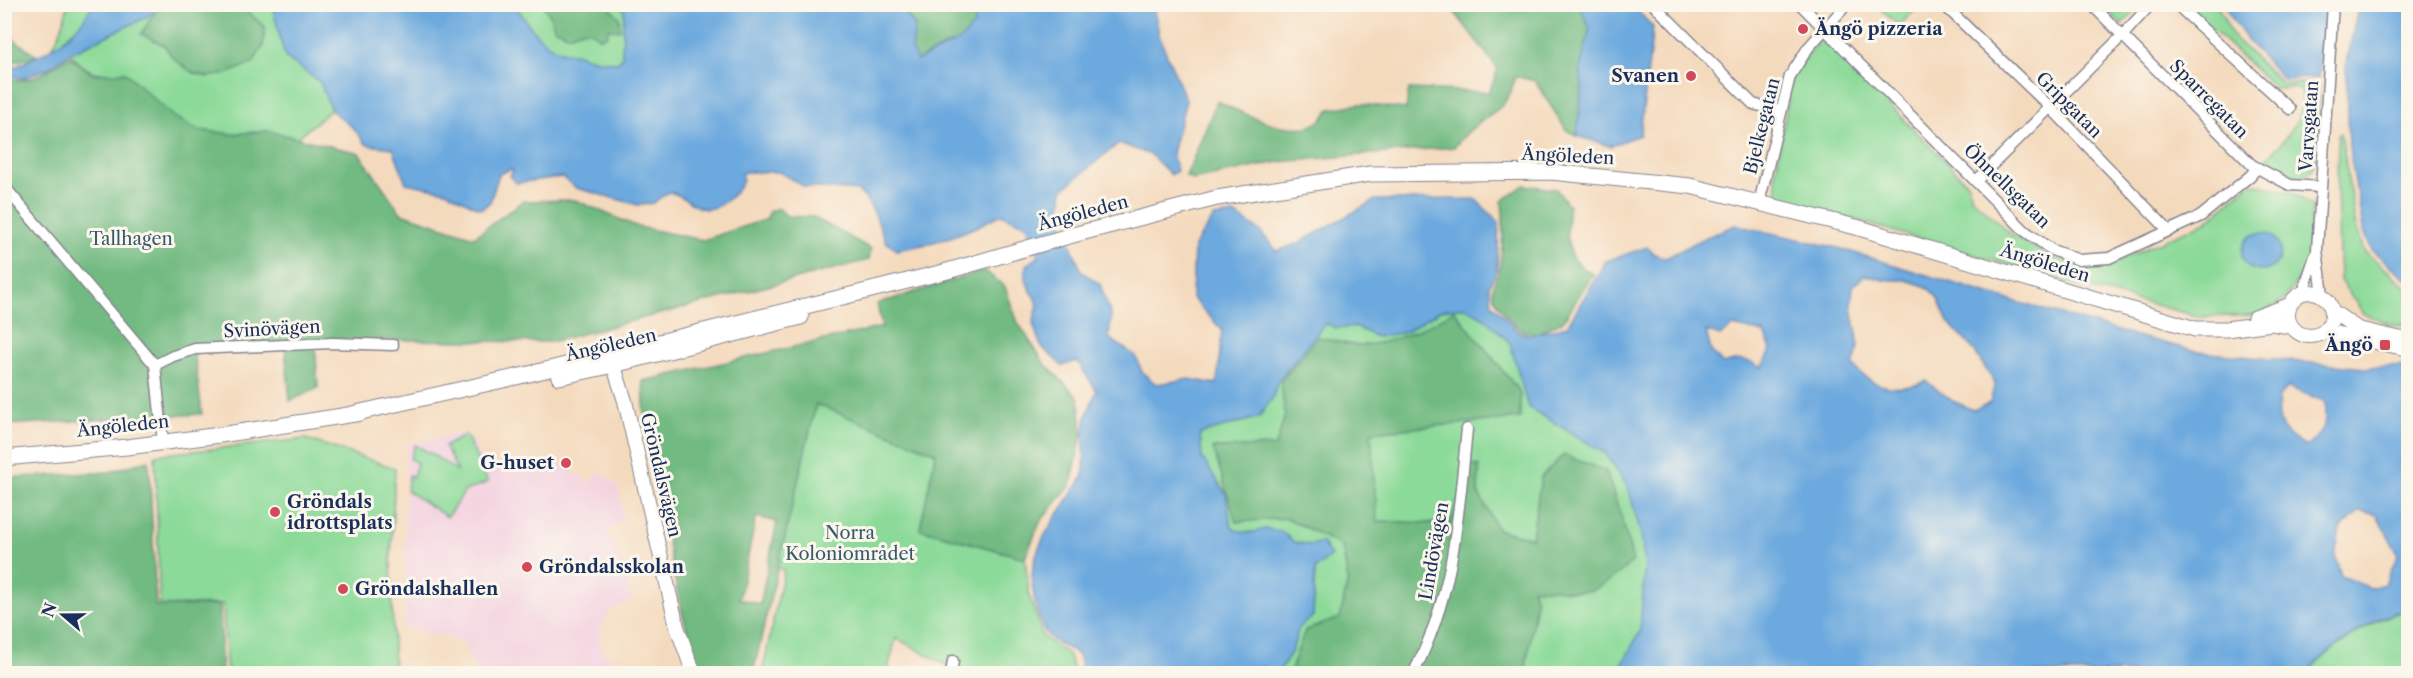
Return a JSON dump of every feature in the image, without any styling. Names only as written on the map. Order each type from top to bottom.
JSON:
[{"type":"main road","name":"Ängöleden","points":[[4,458],[163,442],[352,414],[612,360],[944,272],[1068,236],[1217,198],[1370,174],[1551,172],[1690,186],[1856,227],[2195,328],[2226,329],[2272,323],[2290,326]]},
{"type":"main road","name":"Ängöleden","points":[[2183,324],[2248,320],[2271,314],[2288,306]]},
{"type":"street","points":[[1653,4],[1753,104],[1780,111]]},
{"type":"street","name":"Öhnellsgatan","points":[[1800,4],[2025,231],[2052,250],[2079,260],[2109,258],[2201,216],[2257,168]]},
{"type":"street","name":"Bjelkegatan","points":[[1759,203],[1790,76],[1798,61],[1847,4]]},
{"type":"street","name":"Gripgatan","points":[[1943,4],[2050,107],[2169,231]]},
{"type":"street","name":"Sparregatan","points":[[2091,4],[2257,168],[2290,185],[2321,187]]},
{"type":"street","points":[[1976,181],[2122,36],[2151,4]]},
{"type":"street","points":[[2176,4],[2290,109]]},
{"type":"street","name":"Varvsgatan","points":[[2323,295],[2317,250],[2333,7]]},
{"type":"street","points":[[6,188],[155,365],[163,442]]},
{"type":"street","name":"Varvsgatan","points":[[2303,292],[2317,250]]},
{"type":"street","points":[[2303,292],[2314,291],[2323,295]]},
{"type":"street","name":"Ängöleden","points":[[2288,306],[2293,298],[2303,292]]},
{"type":"street","name":"Ängöleden","points":[[2323,295],[2330,303],[2332,311],[2358,329],[2407,345]]},
{"type":"street","points":[[2288,306],[2287,316],[2290,326]]},
{"type":"street","points":[[2325,330],[2331,321],[2332,311]]},
{"type":"street","name":"Ängöleden","points":[[2290,326],[2297,333],[2307,336],[2316,336],[2325,330],[2407,345]]},
{"type":"street","name":"Svinövägen","points":[[155,365],[195,349],[332,343],[393,345]]},
{"type":"street","name":"Gröndalsvägen","points":[[612,360],[628,412],[677,627],[694,674]]},
{"type":"street","name":"Lindövägen","points":[[1413,674],[1437,622],[1444,597],[1455,545],[1467,429]]},
{"type":"street","points":[[951,674],[953,661]]},
{"type":"shaded area","points":[[467,432],[486,468],[508,465],[521,460],[562,464],[591,484],[599,471],[617,485],[624,518],[606,532],[622,562],[632,599],[611,611],[602,623],[599,635],[601,647],[608,658],[617,664],[640,671],[640,673],[477,673],[462,641],[405,627],[406,445]]},
{"type":"green space","points":[[68,5],[92,5],[86,19],[50,52],[61,30]]},
{"type":"green space","points":[[165,5],[239,5],[265,27],[263,47],[253,63],[226,74],[208,77],[193,73],[174,59],[164,45],[141,34],[157,9]]},
{"type":"green space","points":[[239,5],[272,5],[285,57],[320,82],[331,110],[297,138],[268,131],[231,134],[198,130],[174,117],[125,73],[107,74],[88,70],[70,53],[145,18],[157,9],[142,34],[164,45],[174,59],[265,27]]},
{"type":"green space","points":[[515,5],[621,5],[624,11],[622,57],[619,62],[602,61],[553,48],[534,31]]},
{"type":"green space","points":[[543,5],[607,5],[619,17],[620,30],[608,29],[607,35],[600,38],[586,30],[569,35],[555,29]]},
{"type":"green space","points":[[899,5],[973,5],[975,24],[960,41],[916,61],[911,49],[915,26]]},
{"type":"green space","points":[[1449,5],[1579,5],[1590,28],[1580,69],[1582,86],[1577,136],[1566,130],[1535,81],[1515,76],[1511,92],[1503,105],[1469,131],[1454,147],[1279,162],[1193,180],[1186,176],[1217,101],[1269,123],[1298,128],[1310,126],[1321,120],[1330,109],[1359,104],[1406,109],[1409,89],[1489,92],[1498,69]]},
{"type":"green space","points":[[1876,5],[1920,5],[1899,26]]},
{"type":"green space","points":[[2101,5],[2141,5],[2122,25]]},
{"type":"green space","points":[[2187,5],[2217,5],[2234,38],[2282,83],[2319,84],[2318,144],[2309,173],[2301,178],[2263,163],[2297,121],[2303,101],[2301,91],[2294,88],[2276,89]]},
{"type":"green space","points":[[5,33],[37,56],[5,64]]},
{"type":"green space","points":[[1822,37],[1968,184],[1972,198],[2013,236],[2053,258],[2082,265],[2110,264],[2206,222],[2251,183],[2291,192],[2312,206],[2307,268],[2283,301],[2257,315],[2201,317],[2088,288],[1779,198],[1775,176],[1792,76]]},
{"type":"green space","name":"Tallhagen","points":[[69,56],[93,74],[125,72],[174,117],[198,130],[231,134],[268,131],[359,153],[401,213],[474,237],[523,201],[575,200],[638,227],[703,240],[767,219],[769,211],[778,208],[787,216],[813,217],[871,249],[869,260],[550,342],[315,339],[318,388],[290,401],[285,347],[194,350],[202,414],[5,425],[5,79],[32,78]]},
{"type":"green space","points":[[2341,133],[2355,223],[2364,251],[2408,288],[2408,324],[2396,326],[2364,314],[2340,280],[2337,188],[2338,136]]},
{"type":"green space","points":[[1524,185],[1556,189],[1569,205],[1567,235],[1571,254],[1576,262],[1593,274],[1563,321],[1535,334],[1522,330],[1509,319],[1494,297],[1493,289],[1501,258],[1502,201]]},
{"type":"green space","points":[[984,270],[1005,287],[1018,323],[1044,363],[1079,398],[1082,434],[1071,485],[1040,522],[1025,558],[920,529],[936,453],[816,404],[753,673],[701,673],[679,600],[645,426],[643,381],[882,327],[877,304]],"holes":[[[756,517],[777,522],[760,604],[739,599]]]},
{"type":"green space","points":[[1465,307],[1483,317],[1511,343],[1529,407],[1605,453],[1628,487],[1641,534],[1645,566],[1640,631],[1624,662],[1613,673],[1525,673],[1536,600],[1532,589],[1543,586],[1588,591],[1606,471],[1563,455],[1541,477],[1532,539],[1498,530],[1478,492],[1479,466],[1471,465],[1450,524],[1377,521],[1370,432],[1454,311],[1421,329],[1383,342],[1354,345],[1318,337],[1281,381],[1285,415],[1276,447],[1236,522],[1287,518],[1342,546],[1348,580],[1340,619],[1305,631],[1290,673],[1278,673],[1292,651],[1299,627],[1313,616],[1315,569],[1325,561],[1311,545],[1293,542],[1287,535],[1280,532],[1244,532],[1233,528],[1229,520],[1224,491],[1201,457],[1200,434],[1259,417],[1273,397],[1278,381],[1326,323],[1336,328],[1356,327],[1377,337],[1405,332],[1441,310]]},
{"type":"green space","points":[[1454,310],[1520,392],[1520,418],[1371,432],[1377,521],[1450,524],[1470,465],[1479,466],[1478,492],[1498,530],[1532,538],[1541,477],[1564,455],[1606,471],[1633,561],[1607,582],[1589,591],[1532,589],[1536,600],[1525,673],[1290,673],[1305,630],[1340,618],[1348,580],[1342,546],[1287,518],[1236,522],[1213,448],[1276,446],[1285,415],[1281,381],[1318,337],[1354,345],[1382,342],[1421,328]]},
{"type":"green space","name":"Norra Koloniområdet","points":[[816,403],[936,453],[920,529],[1025,558],[1029,595],[1043,637],[1068,654],[1075,673],[962,673],[896,638],[887,673],[762,674],[784,570],[777,568]]},
{"type":"green space","points":[[466,435],[488,482],[465,491],[447,517],[407,491],[409,475],[413,477],[417,463],[410,459],[415,445],[458,472],[445,446]]},
{"type":"green space","name":"Gröndals idrottsplats","points":[[306,439],[395,468],[391,557],[394,673],[227,673],[223,604],[160,606],[155,455]]},
{"type":"green space","points":[[149,460],[156,606],[220,605],[222,673],[5,673],[5,478],[109,472]]},
{"type":"green space","points":[[2408,611],[2408,673],[2306,674],[2327,654],[2353,635],[2380,620]]},
{"type":"water","points":[[92,5],[165,5],[145,18],[70,53],[48,68],[24,78],[5,76],[5,71],[31,60],[66,38],[85,17]]},
{"type":"water","points":[[272,5],[515,5],[534,31],[553,48],[607,62],[619,62],[622,57],[624,11],[621,5],[899,5],[915,26],[912,49],[917,61],[960,40],[975,24],[973,5],[1153,5],[1160,38],[1186,100],[1172,153],[1177,171],[1171,175],[1151,155],[1119,143],[1063,189],[1060,219],[1082,272],[1100,284],[1111,316],[1109,338],[1136,356],[1142,372],[1156,384],[1189,379],[1217,384],[1222,330],[1192,298],[1194,246],[1214,217],[1234,214],[1259,230],[1277,251],[1299,243],[1375,200],[1475,199],[1499,222],[1497,270],[1489,286],[1492,304],[1518,331],[1529,335],[1567,326],[1606,261],[1647,247],[1654,254],[1666,258],[1735,225],[1842,249],[1982,292],[2200,352],[2365,368],[2408,366],[2408,611],[2396,612],[2368,624],[2339,644],[2306,673],[1613,673],[1624,662],[1640,631],[1645,566],[1641,534],[1628,487],[1605,453],[1528,407],[1510,343],[1483,317],[1465,307],[1441,310],[1405,332],[1377,337],[1356,327],[1336,328],[1326,323],[1278,381],[1273,397],[1259,417],[1200,434],[1202,458],[1226,494],[1231,525],[1236,530],[1249,533],[1266,529],[1281,531],[1293,542],[1311,545],[1322,542],[1331,556],[1315,569],[1313,616],[1299,627],[1292,651],[1278,673],[1270,673],[1264,667],[1258,668],[1254,674],[1079,673],[1080,658],[1076,653],[1051,639],[1043,628],[1036,606],[1032,576],[1036,554],[1041,544],[1083,475],[1085,425],[1097,391],[1077,361],[1062,366],[1041,346],[1033,324],[1038,305],[1025,279],[1026,265],[1039,257],[1027,225],[1001,214],[951,237],[897,250],[886,242],[874,212],[858,191],[805,187],[779,172],[741,174],[743,181],[730,197],[718,206],[705,209],[669,192],[653,203],[638,205],[576,188],[562,177],[516,183],[510,176],[513,171],[511,169],[499,174],[490,202],[483,208],[478,208],[446,191],[406,183],[393,148],[367,145],[353,128],[331,110],[320,82],[285,57]],"holes":[[[1865,275],[1883,280],[1906,280],[1927,287],[1937,297],[1948,322],[1973,349],[1995,383],[1990,403],[1973,410],[1953,401],[1926,381],[1896,388],[1877,384],[1860,373],[1853,365],[1858,349],[1852,303],[1853,286]],[[1733,326],[1764,333],[1771,349],[1761,368],[1752,362],[1743,360],[1723,364],[1711,351],[1706,331],[1720,336]],[[2288,387],[2324,401],[2326,408],[2324,427],[2306,447],[2282,428],[2278,407],[2279,397]],[[2360,511],[2377,515],[2398,554],[2385,584],[2370,588],[2341,576],[2335,555],[2340,529]]]},
{"type":"water","points":[[1579,5],[1632,5],[1653,27],[1640,135],[1610,146],[1577,136],[1582,86],[1580,69],[1590,28]]},
{"type":"water","points":[[2223,5],[2325,5],[2319,78],[2283,79],[2248,41]]},
{"type":"water","points":[[2357,5],[2408,5],[2408,280],[2372,250],[2363,229],[2349,147],[2346,63]]},
{"type":"water","points":[[2261,233],[2275,238],[2280,252],[2275,266],[2261,271],[2247,266],[2242,252],[2247,238]]},
{"type":"place","name":"Ängö pizzeria","points":[[1803,29]]},
{"type":"place","name":"Svanen","points":[[1691,76]]},
{"type":"place","name":"Ängö","points":[[2385,345]]},
{"type":"place","name":"G-huset","points":[[566,463]]},
{"type":"place","name":"Gröndals idrottsplats","points":[[275,512]]},
{"type":"place","name":"Gröndalsskolan","points":[[527,567]]},
{"type":"place","name":"Gröndalshallen","points":[[343,589]]}]
